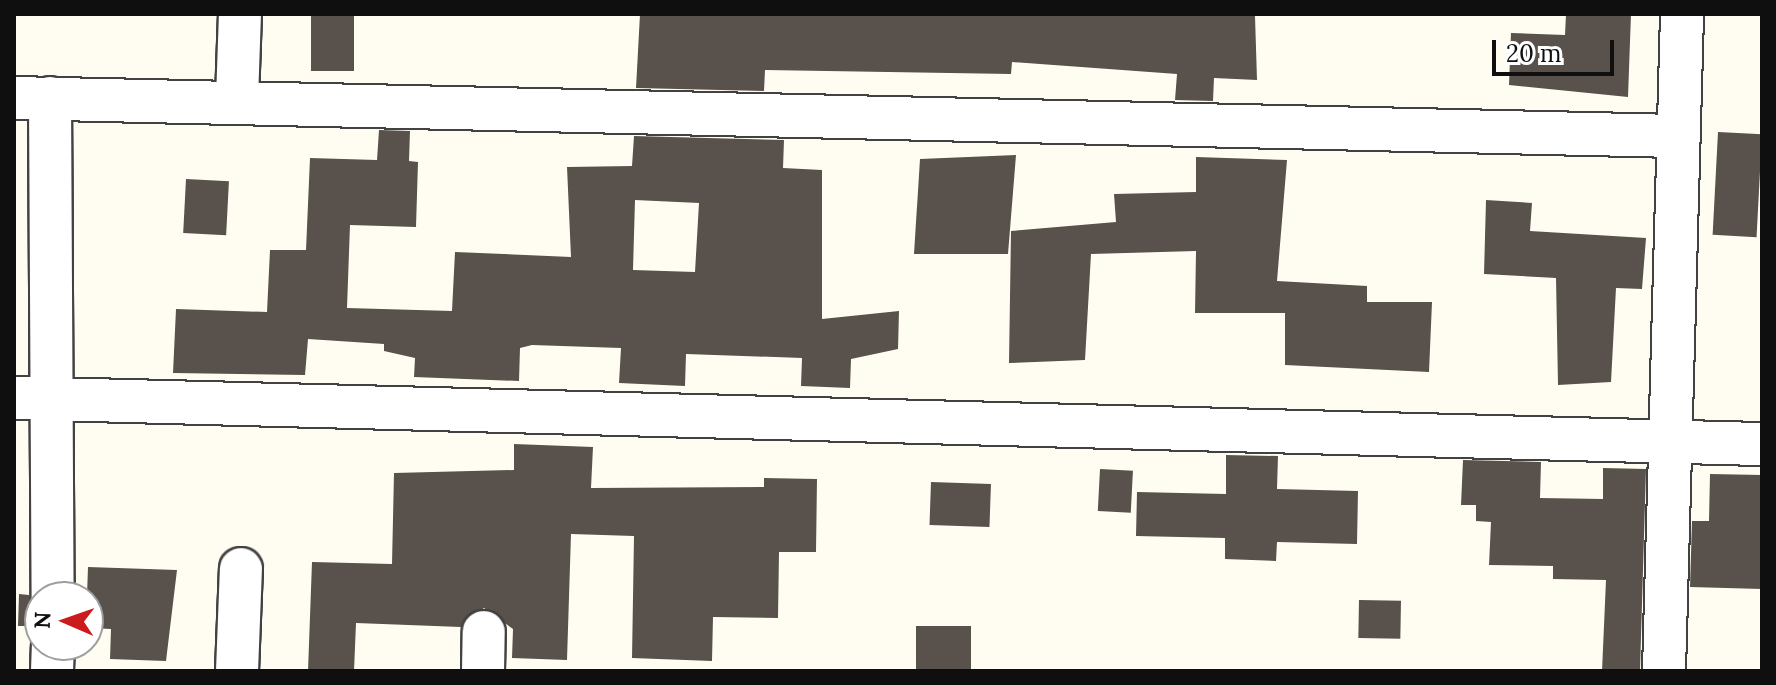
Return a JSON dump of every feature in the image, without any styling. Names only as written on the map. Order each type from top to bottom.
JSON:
[{"type":"street","points":[[237,99],[240,14]]},
{"type":"street","points":[[1664,671],[1682,14]]},
{"type":"street","points":[[51,581],[33,399],[32,98],[237,99],[1678,136]]},
{"type":"street","points":[[33,399],[1762,444]]},
{"type":"street","points":[[237,671],[241,569]]},
{"type":"building","points":[[311,14],[354,14],[354,71],[311,71]]},
{"type":"building","points":[[640,14],[1255,16],[1257,80],[1214,78],[1213,101],[1175,100],[1177,74],[1012,62],[1011,74],[765,70],[764,91],[636,88]]},
{"type":"building","points":[[1566,14],[1631,14],[1628,97],[1509,85],[1511,33],[1565,35]]},
{"type":"building","points":[[379,130],[410,131],[409,161],[418,162],[416,227],[350,225],[347,308],[452,311],[455,252],[571,257],[567,167],[632,166],[634,136],[784,140],[783,168],[822,170],[822,319],[899,311],[898,349],[851,359],[850,388],[801,386],[802,358],[686,354],[685,386],[619,383],[621,348],[532,345],[520,348],[519,381],[414,377],[415,358],[384,351],[384,344],[308,339],[305,375],[173,373],[176,309],[267,312],[270,250],[306,250],[310,158],[377,160]],"holes":[[[635,200],[699,203],[695,272],[633,270]]]},
{"type":"building","points":[[1718,132],[1762,134],[1757,237],[1713,235]]},
{"type":"building","points":[[1016,155],[1008,254],[914,254],[920,159]]},
{"type":"building","points":[[1196,157],[1287,160],[1277,281],[1367,286],[1367,302],[1432,302],[1429,372],[1285,365],[1285,313],[1195,313],[1196,251],[1091,254],[1085,360],[1009,363],[1011,231],[1116,222],[1114,194],[1196,192]]},
{"type":"building","points":[[186,179],[229,181],[226,235],[183,233]]},
{"type":"building","points":[[1486,200],[1532,203],[1530,231],[1646,238],[1642,289],[1616,288],[1611,382],[1558,385],[1556,278],[1484,274]]},
{"type":"building","points":[[514,444],[593,447],[591,488],[764,487],[764,478],[817,479],[816,552],[779,552],[778,618],[713,617],[712,661],[632,658],[634,536],[571,534],[567,660],[512,658],[513,629],[484,608],[461,627],[356,623],[354,671],[308,671],[312,562],[392,564],[394,473],[514,470]]},
{"type":"building","points":[[1226,455],[1278,456],[1277,489],[1358,491],[1357,544],[1277,542],[1276,561],[1225,559],[1225,538],[1136,536],[1137,492],[1226,494]]},
{"type":"building","points":[[1463,460],[1541,462],[1540,498],[1603,499],[1603,468],[1646,469],[1640,671],[1602,671],[1606,580],[1553,579],[1553,566],[1489,565],[1491,522],[1476,521],[1476,505],[1461,505]]},
{"type":"building","points":[[1100,469],[1133,471],[1131,513],[1098,511]]},
{"type":"building","points":[[1710,474],[1762,475],[1762,589],[1690,587],[1692,521],[1709,521]]},
{"type":"building","points":[[931,482],[991,484],[989,527],[929,525]]},
{"type":"building","points":[[88,567],[177,570],[166,661],[110,659],[111,629],[104,629],[104,581],[88,581]]},
{"type":"building","points":[[19,594],[24,594],[24,626],[18,626]]},
{"type":"building","points":[[1359,600],[1401,601],[1400,639],[1358,638]]},
{"type":"building","points":[[916,626],[971,626],[971,671],[916,671]]}]
